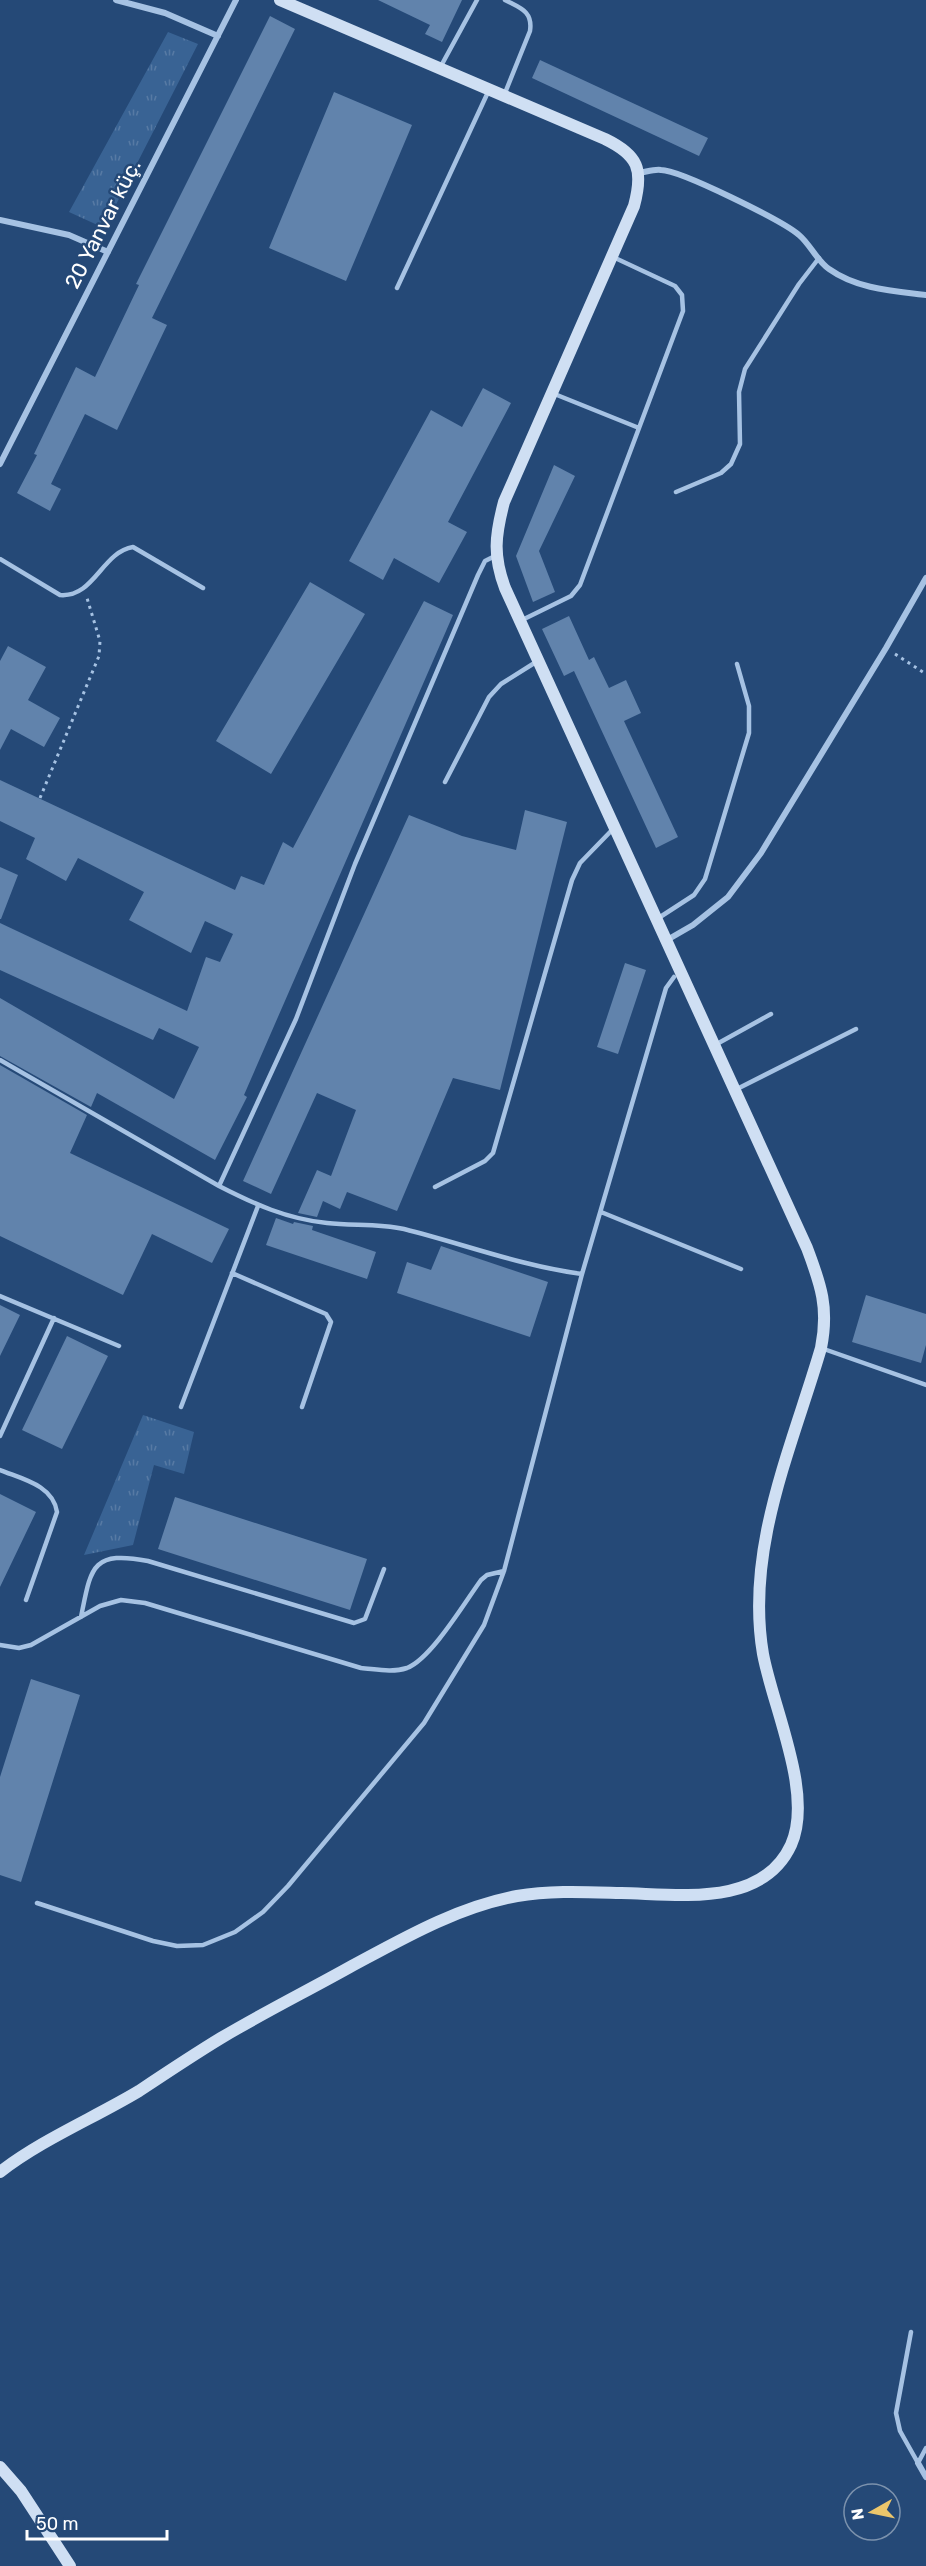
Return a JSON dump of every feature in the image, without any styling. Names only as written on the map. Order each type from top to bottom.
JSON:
[{"type":"street","points":[[116,0],[173,16],[218,36]]},
{"type":"street","name":"20 Yanvar küç.","points":[[0,464],[236,0]]},
{"type":"street","points":[[0,2172],[137,2092],[221,2038],[408,1936],[452,1916],[495,1901],[548,1893],[686,1894],[732,1891],[750,1885],[769,1874],[781,1863],[798,1827],[796,1787],[764,1658],[758,1607],[770,1520],[781,1476],[821,1348],[825,1327],[825,1300],[807,1248],[520,621],[498,570],[495,556],[504,502],[634,206],[638,192],[638,173],[634,159],[625,149],[280,0]]},
{"type":"street","points":[[638,173],[661,170],[681,174],[790,228],[799,235],[827,269],[867,287],[926,296]]},
{"type":"street","points":[[0,220],[69,235],[108,252]]},
{"type":"street","points":[[667,940],[693,925],[728,897],[761,853],[926,578]]},
{"type":"street","points":[[918,2463],[926,2477]]},
{"type":"street","points":[[0,2467],[21,2491],[69,2566]]},
{"type":"lane","points":[[440,69],[477,0]]},
{"type":"lane","points":[[504,96],[530,31],[531,21],[528,13],[505,0]]},
{"type":"lane","points":[[397,288],[489,90]]},
{"type":"lane","points":[[520,621],[571,596],[580,585],[683,311],[682,295],[675,286],[612,257]]},
{"type":"lane","points":[[676,492],[721,472],[731,464],[740,444],[739,392],[745,369],[799,284],[819,258]]},
{"type":"lane","points":[[552,393],[639,428]]},
{"type":"lane","points":[[0,559],[60,595],[71,596],[84,589],[117,552],[133,547],[202,588]]},
{"type":"lane","points":[[219,1186],[296,1019],[356,864],[478,574],[484,561],[495,556]]},
{"type":"lane","points":[[445,782],[489,697],[501,684],[538,660]]},
{"type":"lane","points":[[657,919],[694,895],[705,879],[749,733],[749,706],[737,664]]},
{"type":"lane","points":[[435,1187],[485,1161],[493,1153],[572,880],[580,863],[615,827]]},
{"type":"lane","points":[[37,1904],[153,1941],[177,1946],[203,1945],[235,1932],[263,1912],[288,1886],[424,1723],[484,1625],[504,1571],[582,1274],[666,988],[674,977]]},
{"type":"lane","points":[[715,1045],[771,1014]]},
{"type":"lane","points":[[735,1090],[856,1029]]},
{"type":"lane","points":[[0,1060],[219,1186],[258,1206],[282,1215],[327,1223],[375,1224],[404,1229],[525,1264],[582,1274]]},
{"type":"lane","points":[[181,1407],[258,1206]]},
{"type":"lane","points":[[601,1212],[741,1269]]},
{"type":"lane","points":[[232,1273],[326,1314],[331,1322],[302,1407]]},
{"type":"lane","points":[[0,1296],[119,1346]]},
{"type":"lane","points":[[0,1436],[54,1318]]},
{"type":"lane","points":[[821,1348],[926,1385]]},
{"type":"lane","points":[[0,1470],[38,1485],[50,1494],[56,1505],[57,1512],[26,1600]]},
{"type":"lane","points":[[81,1617],[90,1575],[98,1563],[110,1559],[126,1557],[148,1561],[354,1623],[365,1619],[384,1569]]},
{"type":"lane","points":[[0,1645],[19,1648],[31,1645],[100,1606],[121,1600],[144,1603],[361,1668],[388,1671],[408,1667],[429,1652],[481,1580],[487,1575],[504,1571]]},
{"type":"lane","points":[[911,2332],[896,2413],[900,2431],[918,2463]]},
{"type":"lane","points":[[918,2463],[926,2448]]},
{"type":"path","points":[[39,798],[99,656],[100,641],[84,589]]},
{"type":"path","points":[[886,648],[926,674]]},
{"type":"green space","points":[[168,32],[198,44],[104,228],[69,212]]},
{"type":"green space","points":[[143,1415],[194,1432],[184,1474],[154,1465],[133,1545],[84,1555]]},
{"type":"building","points":[[378,0],[462,0],[442,42],[425,34],[430,25]]},
{"type":"building","points":[[270,16],[295,29],[152,318],[167,325],[117,430],[85,414],[51,484],[61,489],[50,511],[17,493],[37,455],[34,454],[76,367],[95,377],[139,285],[136,284]]},
{"type":"building","points":[[540,60],[708,138],[699,156],[532,78]]},
{"type":"building","points":[[334,92],[412,125],[346,281],[269,248]]},
{"type":"building","points":[[483,388],[511,403],[448,522],[467,532],[439,583],[394,558],[383,580],[349,561],[431,410],[462,427]]},
{"type":"building","points":[[554,465],[575,476],[539,551],[555,592],[533,602],[516,556]]},
{"type":"building","points":[[310,582],[365,614],[271,774],[216,741]]},
{"type":"building","points":[[424,601],[453,615],[244,1095],[247,1097],[215,1160],[97,1093],[91,1107],[0,1056],[0,998],[174,1099],[199,1047],[159,1028],[153,1040],[0,970],[0,923],[187,1011],[206,957],[220,962],[233,934],[205,921],[191,953],[129,920],[144,892],[78,858],[66,881],[26,859],[35,838],[0,821],[0,780],[235,890],[241,876],[264,885],[283,842],[293,848]]},
{"type":"building","points":[[569,616],[589,660],[594,657],[609,688],[626,680],[641,713],[624,721],[678,837],[656,848],[574,671],[564,676],[542,629]]},
{"type":"building","points":[[8,646],[46,667],[28,700],[60,718],[44,747],[11,729],[0,750],[0,661]]},
{"type":"building","points":[[525,810],[567,822],[500,1090],[453,1078],[397,1211],[347,1192],[340,1209],[323,1201],[317,1217],[298,1213],[317,1170],[331,1176],[356,1110],[317,1093],[271,1194],[243,1181],[409,815],[462,836],[516,850]]},
{"type":"building","points":[[0,867],[18,875],[1,919],[0,919]]},
{"type":"building","points":[[625,963],[646,970],[618,1054],[597,1047]]},
{"type":"building","points":[[0,1065],[87,1115],[70,1153],[229,1229],[212,1263],[152,1234],[123,1295],[0,1236]]},
{"type":"building","points":[[276,1218],[293,1224],[294,1222],[313,1226],[312,1230],[376,1252],[367,1279],[266,1245]]},
{"type":"building","points":[[441,1246],[548,1282],[530,1337],[397,1293],[407,1262],[431,1270]]},
{"type":"building","points":[[866,1295],[926,1314],[926,1345],[921,1363],[852,1342]]},
{"type":"building","points":[[0,1305],[20,1315],[0,1356]]},
{"type":"building","points":[[67,1336],[108,1356],[62,1449],[22,1430]]},
{"type":"building","points":[[0,1494],[36,1512],[0,1587]]},
{"type":"building","points":[[175,1497],[367,1559],[350,1610],[158,1549]]},
{"type":"building","points":[[31,1679],[80,1695],[21,1882],[0,1875],[0,1777]]}]
